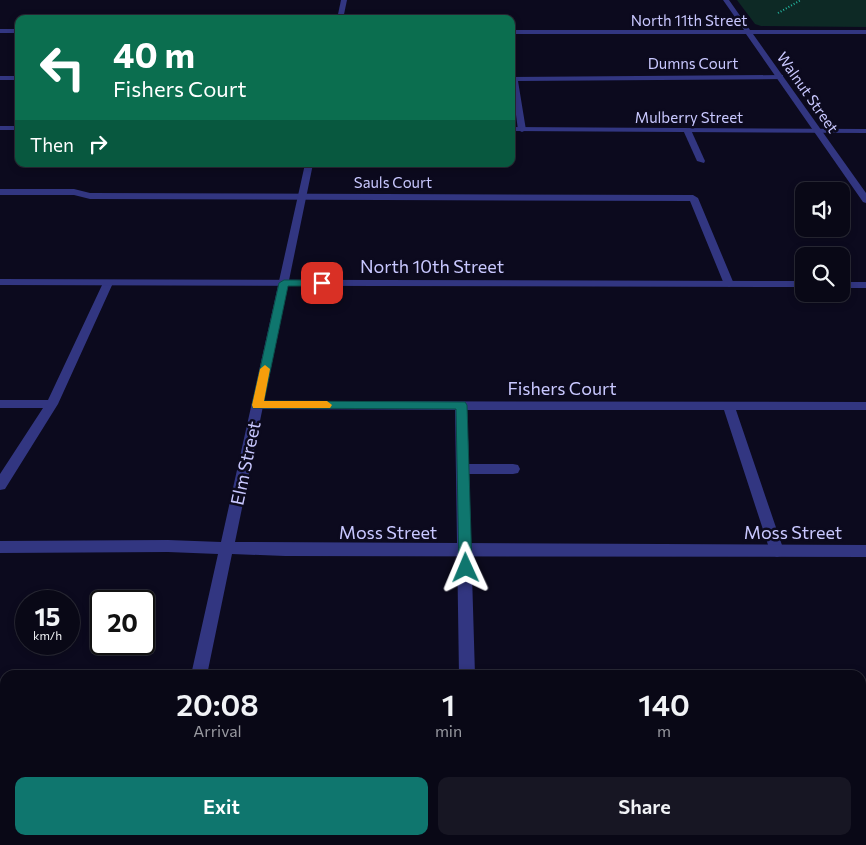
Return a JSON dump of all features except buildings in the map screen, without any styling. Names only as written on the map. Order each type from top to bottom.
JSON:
[{"type":"street","points":[[341,15],[344,0]]},
{"type":"street","name":"Walnut Street","points":[[726,0],[866,199]]},
{"type":"street","points":[[0,31],[15,31]]},
{"type":"street","name":"North 11th Street","points":[[515,32],[866,32]]},
{"type":"street","name":"Dumns Court","points":[[515,79],[780,77]]},
{"type":"street","points":[[0,78],[15,78]]},
{"type":"street","points":[[515,94],[522,130]]},
{"type":"street","points":[[0,128],[15,128]]},
{"type":"street","name":"Mulberry Street","points":[[515,130],[866,131]]},
{"type":"street","points":[[687,130],[701,161]]},
{"type":"street","name":"Elm Street","points":[[200,670],[308,167]]},
{"type":"street","name":"Sauls Court","points":[[0,192],[74,192],[90,196],[693,198],[729,284]]},
{"type":"street","name":"North 10th Street","points":[[0,282],[795,284]]},
{"type":"street","points":[[0,485],[52,404],[108,283]]},
{"type":"street","points":[[850,285],[866,285]]},
{"type":"street","points":[[0,404],[52,404]]},
{"type":"street","name":"Fishers Court","points":[[257,405],[866,406]]},
{"type":"street","points":[[461,405],[467,670]]},
{"type":"street","points":[[728,405],[777,551]]},
{"type":"street","points":[[463,469],[514,469]]},
{"type":"street","name":"Moss Street","points":[[0,547],[168,546],[285,550],[465,551],[866,551]]},
{"type":"path","points":[[771,18],[801,0]]},
{"type":"green space","points":[[737,0],[866,0],[866,27],[761,26],[755,24]]},
{"type":"slow traffic","points":[[265,369],[257,405],[327,405]]},
{"type":"route","points":[[322,283],[284,283],[257,405],[461,405],[466,568]]}]
